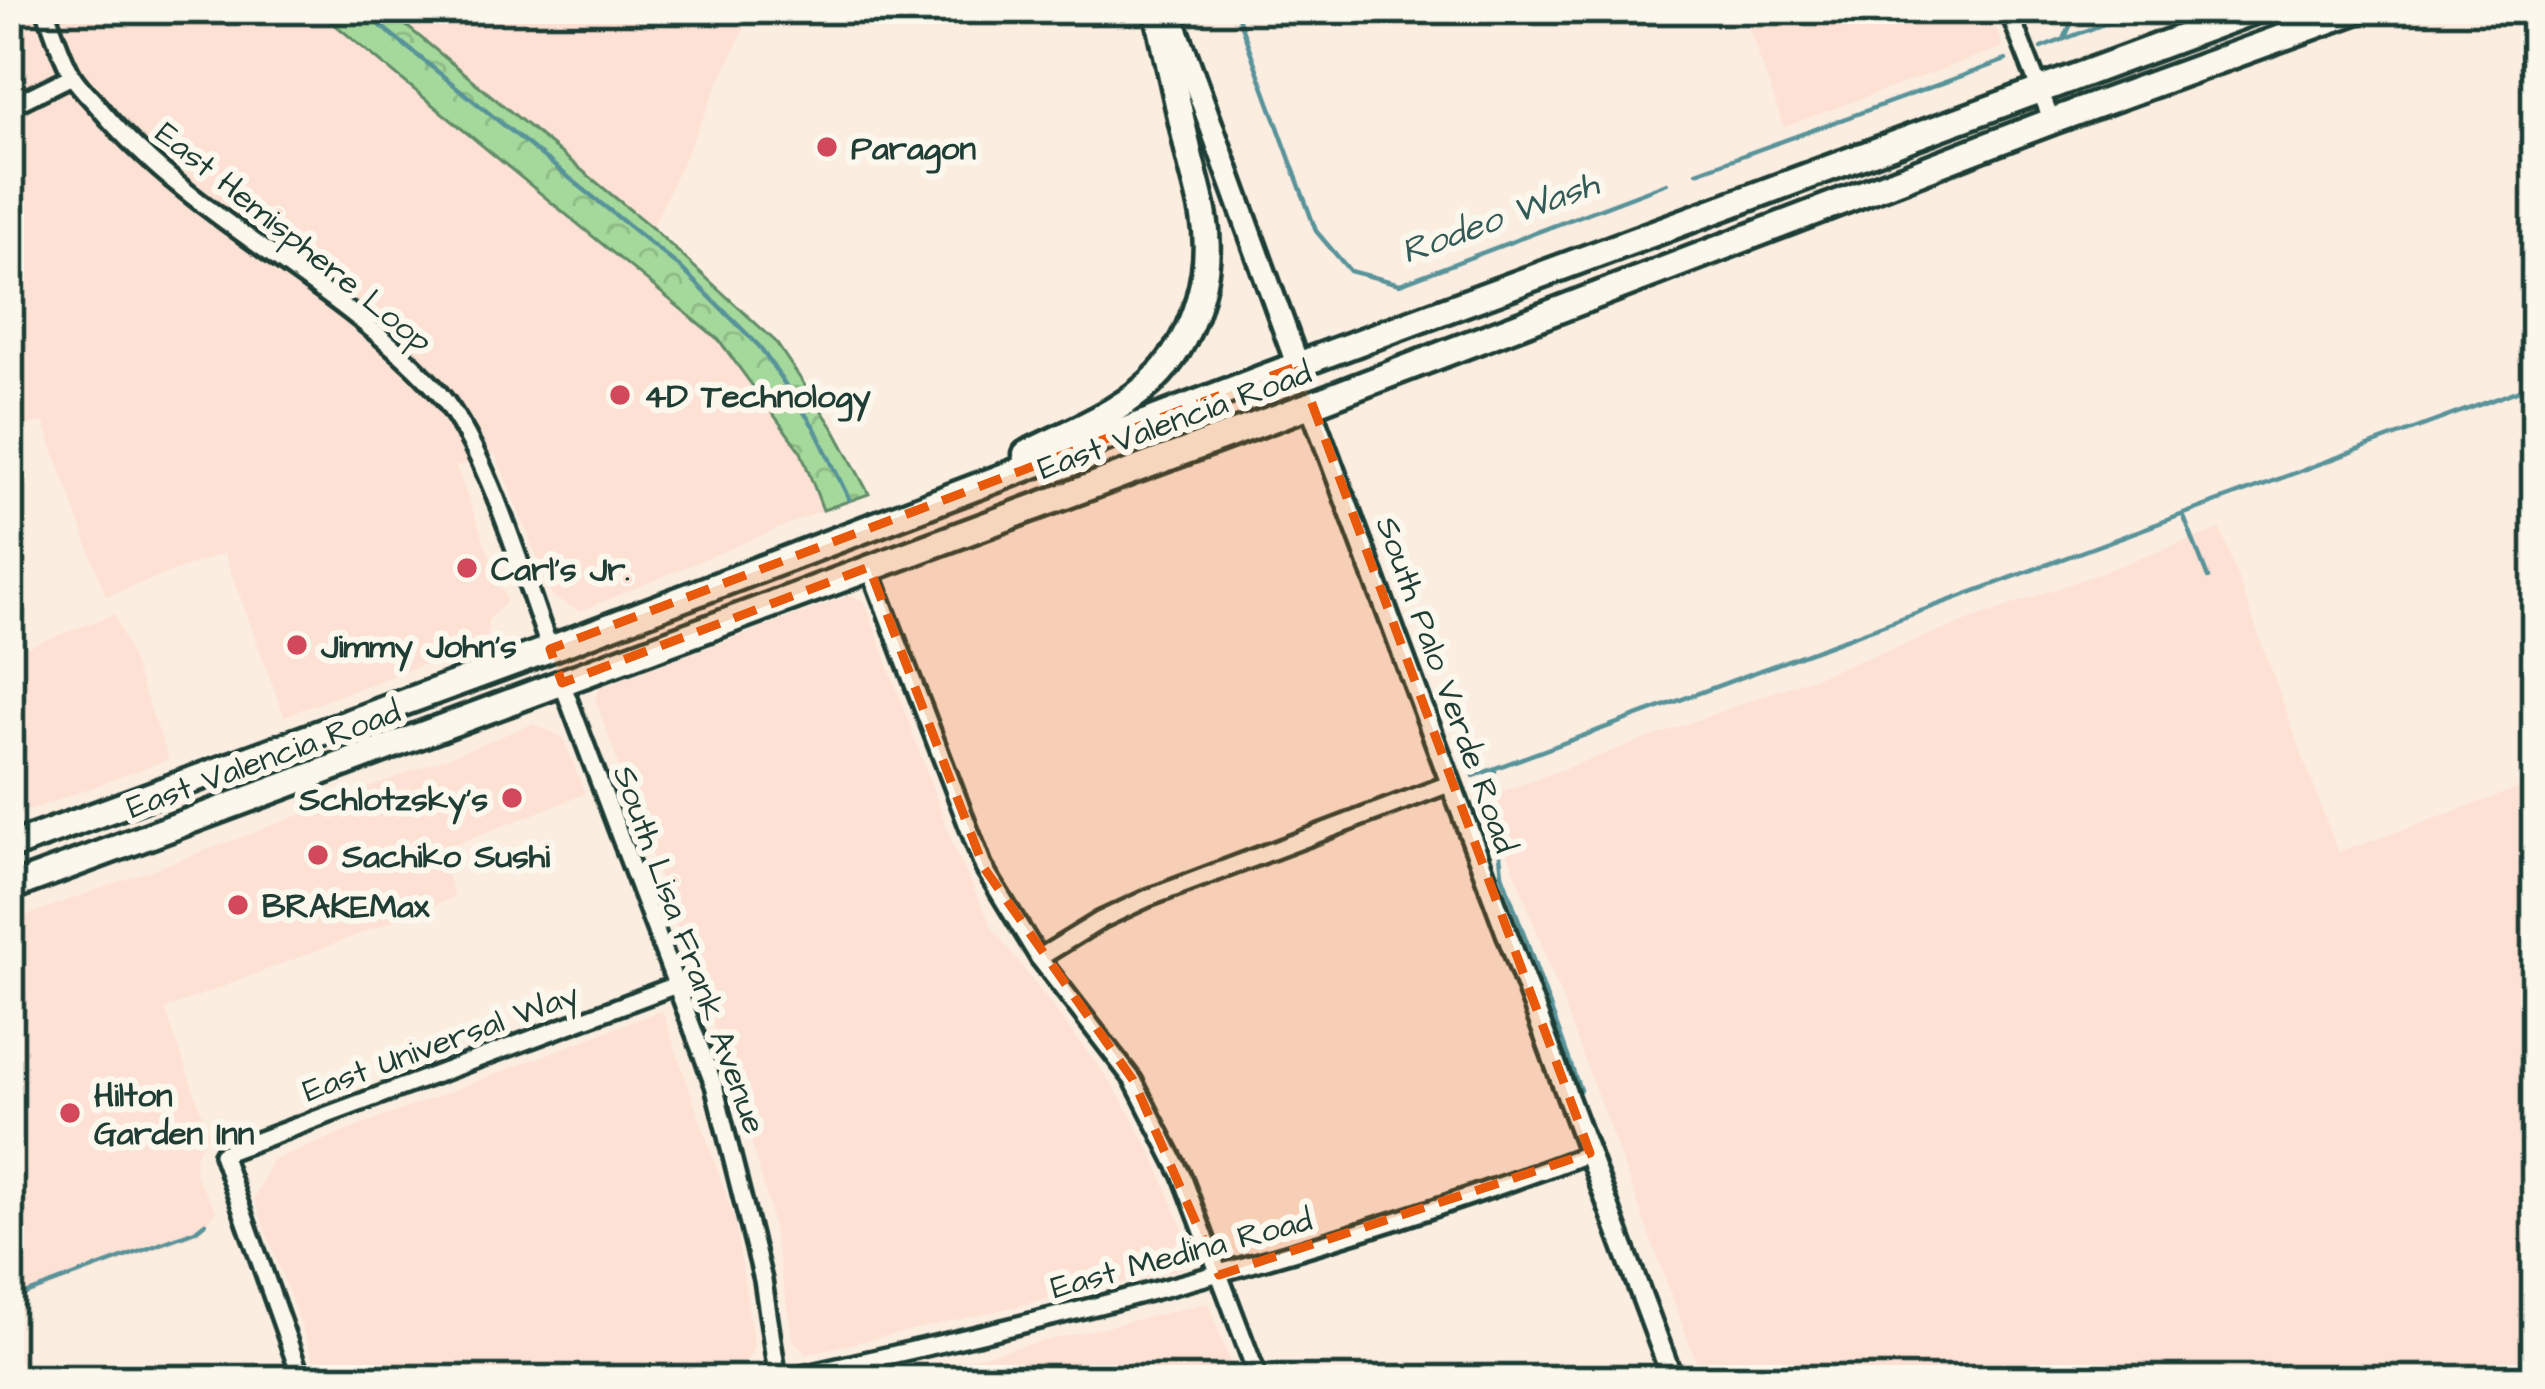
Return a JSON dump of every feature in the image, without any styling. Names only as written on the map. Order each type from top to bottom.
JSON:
[{"type":"main road","points":[[916,510],[1115,409],[1160,373],[1179,345],[1198,304],[1205,268],[1205,221],[1157,9]]},
{"type":"main road","name":"South Palo Verde Road","points":[[1169,9],[1310,405]]},
{"type":"main road","name":"East Valencia Road","points":[[9,848],[2259,9]]},
{"type":"main road","name":"East Valencia Road","points":[[9,888],[2361,9]]},
{"type":"main road","points":[[550,649],[562,682]]},
{"type":"street","name":"East Hemisphere Loop","points":[[46,9],[72,76],[126,140],[433,386],[458,418],[478,456],[550,649]]},
{"type":"street","points":[[2008,9],[2052,121]]},
{"type":"street","points":[[9,107],[72,76]]},
{"type":"street","name":"South Palo Verde Road","points":[[1310,405],[1673,1380]]},
{"type":"street","points":[[869,567],[984,868],[1009,914],[1133,1080],[1182,1176],[1259,1380]]},
{"type":"street","name":"South Lisa Frank Avenue","points":[[562,682],[714,1085],[763,1280],[778,1380]]},
{"type":"street","points":[[1040,958],[1148,898],[1449,784]]},
{"type":"street","name":"East Universal Way","points":[[302,1380],[222,1154],[679,984]]},
{"type":"street","name":"East Medina Road","points":[[778,1380],[998,1332],[1219,1275],[1337,1240],[1590,1153]]},
{"type":"highlighted area","points":[[1298,366],[1590,1153],[1219,1275],[1133,1080],[984,868],[869,567],[562,683],[550,649]]},
{"type":"shaded area","points":[[9,9],[316,9],[719,340],[801,452],[823,510],[580,611],[553,597],[495,453],[456,467],[507,601],[488,620],[487,641],[284,716],[224,553],[106,596],[43,421],[9,432]]},
{"type":"shaded area","points":[[386,9],[753,9],[652,228]]},
{"type":"shaded area","points":[[1742,9],[1989,9],[2003,47],[1784,127]]},
{"type":"shaded area","points":[[2220,529],[2338,853],[2536,782],[2536,1380],[1703,1380],[1487,797]]},
{"type":"shaded area","points":[[851,595],[865,602],[955,850],[993,929],[1114,1087],[1152,1153],[1191,1249],[1181,1269],[806,1354],[793,1339],[768,1201],[739,1097],[595,699],[601,687]]},
{"type":"shaded area","points":[[115,614],[169,759],[9,818],[9,654]]},
{"type":"shaded area","points":[[533,724],[563,737],[585,794],[438,851],[455,897],[165,1009],[209,1134],[197,1151],[196,1177],[216,1211],[200,1233],[9,1303],[9,922]]},
{"type":"shaded area","points":[[662,1010],[735,1221],[754,1348],[744,1364],[682,1380],[321,1380],[254,1199],[272,1160]]},
{"type":"shaded area","points":[[1208,1303],[1237,1380],[878,1380]]},
{"type":"green space","points":[[316,9],[386,9],[652,228],[775,341],[834,429],[869,494],[823,510],[801,452],[719,340]]},
{"type":"waterway","points":[[360,9],[681,268],[759,346],[814,427],[849,499]]},
{"type":"waterway","name":"Rodeo Wash","points":[[1235,9],[1316,231],[1350,271],[1400,284],[1667,183]]},
{"type":"waterway","points":[[2064,9],[2070,26],[2065,37]]},
{"type":"waterway","points":[[2041,48],[2143,9]]},
{"type":"waterway","name":"Rodeo Wash","points":[[1697,172],[2006,60]]},
{"type":"waterway","points":[[1474,776],[2536,384]]},
{"type":"waterway","points":[[2184,517],[2208,578]]},
{"type":"waterway","points":[[1490,811],[1488,786],[1495,771]]},
{"type":"waterway","points":[[1498,836],[1502,874],[1580,1090]]},
{"type":"waterway","points":[[9,1300],[195,1231],[205,1223]]},
{"type":"place","name":"Paragon","points":[[827,147]]},
{"type":"place","name":"4D Technology","points":[[620,395]]},
{"type":"place","name":"Carl's Jr.","points":[[467,568]]},
{"type":"place","name":"Jimmy John's","points":[[297,645]]},
{"type":"place","name":"Schlotzsky's","points":[[512,798]]},
{"type":"place","name":"Sachiko Sushi","points":[[318,855]]},
{"type":"place","name":"BRAKEMax","points":[[238,905]]},
{"type":"place","name":"Hilton Garden Inn","points":[[70,1113]]}]
